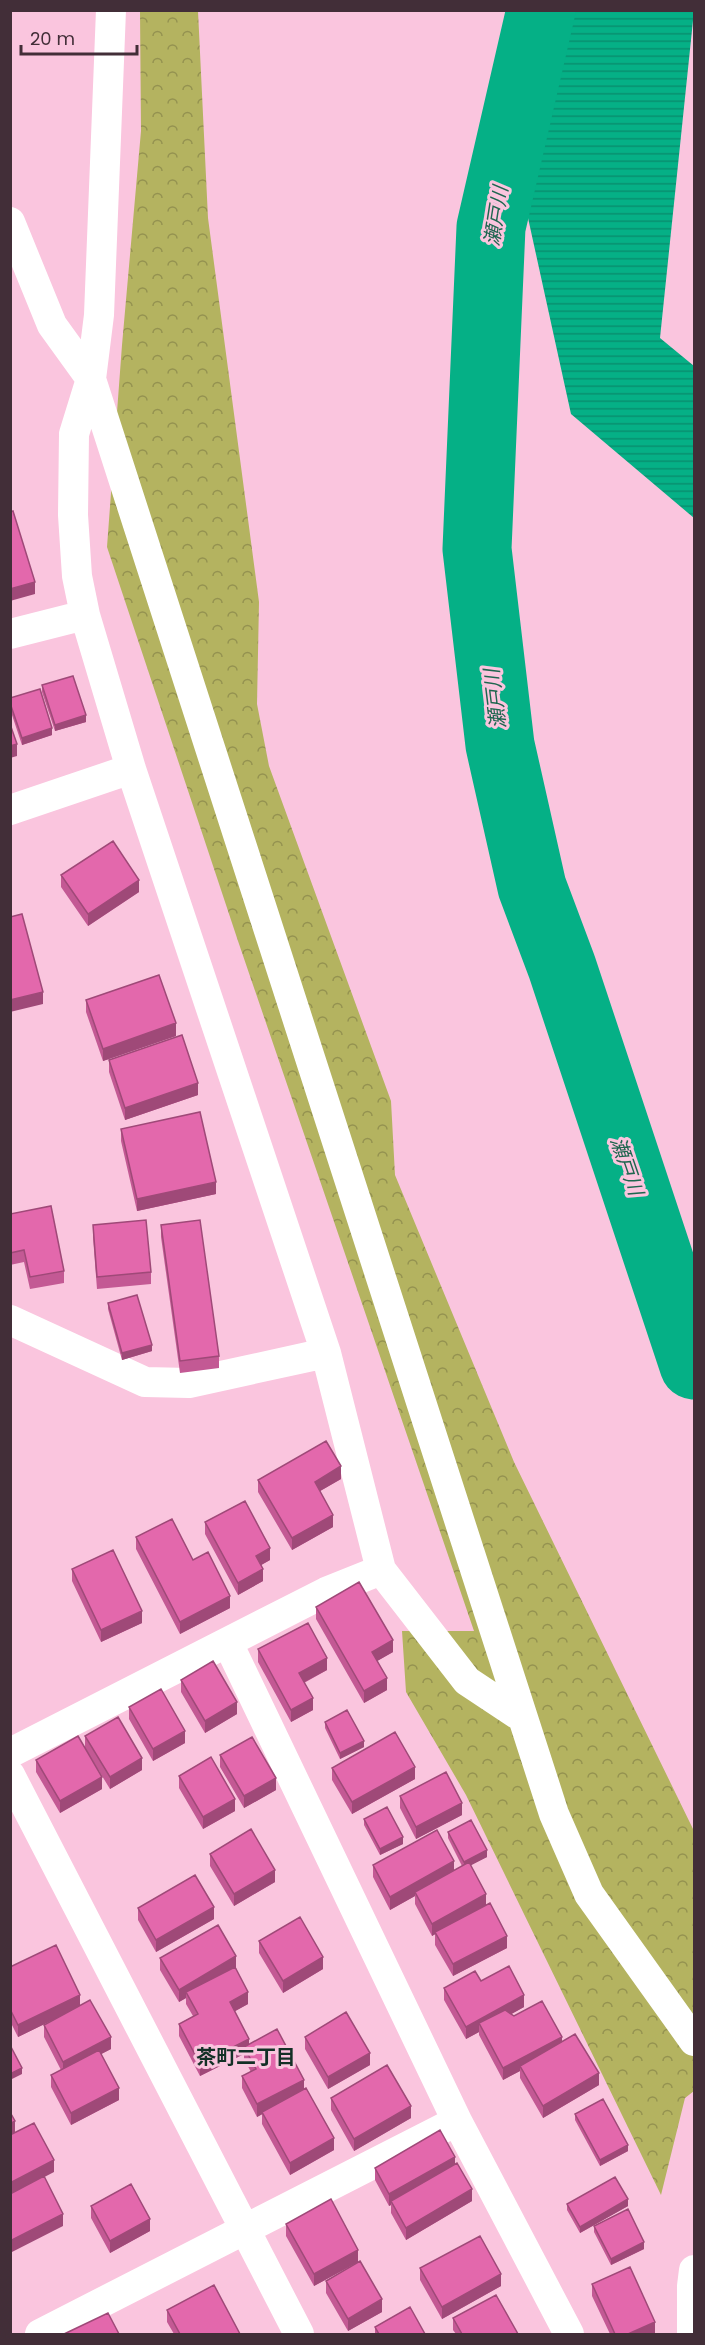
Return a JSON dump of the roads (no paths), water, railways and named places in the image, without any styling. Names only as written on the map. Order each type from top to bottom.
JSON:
[{"type":"street","points":[[111,10],[99,315],[91,379],[74,434],[76,566],[84,615],[131,769],[326,1353],[381,1570],[467,1681],[523,1718]]},
{"type":"street","points":[[10,222],[52,325],[91,379],[554,1814],[590,1894],[694,2041]]},
{"type":"street","points":[[10,634],[84,615]]},
{"type":"street","points":[[10,810],[131,769]]},
{"type":"street","points":[[10,1320],[145,1382],[189,1383],[326,1353]]},
{"type":"street","points":[[10,1753],[326,1592],[381,1570]]},
{"type":"street","points":[[228,1643],[457,2121],[568,2334]]},
{"type":"street","points":[[10,1775],[299,2334]]},
{"type":"street","points":[[40,2334],[457,2121]]},
{"type":"street","points":[[692,2334],[694,2282]]},
{"type":"waterway","name":"瀬戸川","points":[[541,10],[491,227],[477,549],[500,745],[532,887],[562,967],[694,1365]]},
{"type":"district","name":"茶町二丁目","points":[[246,2057]]}]
